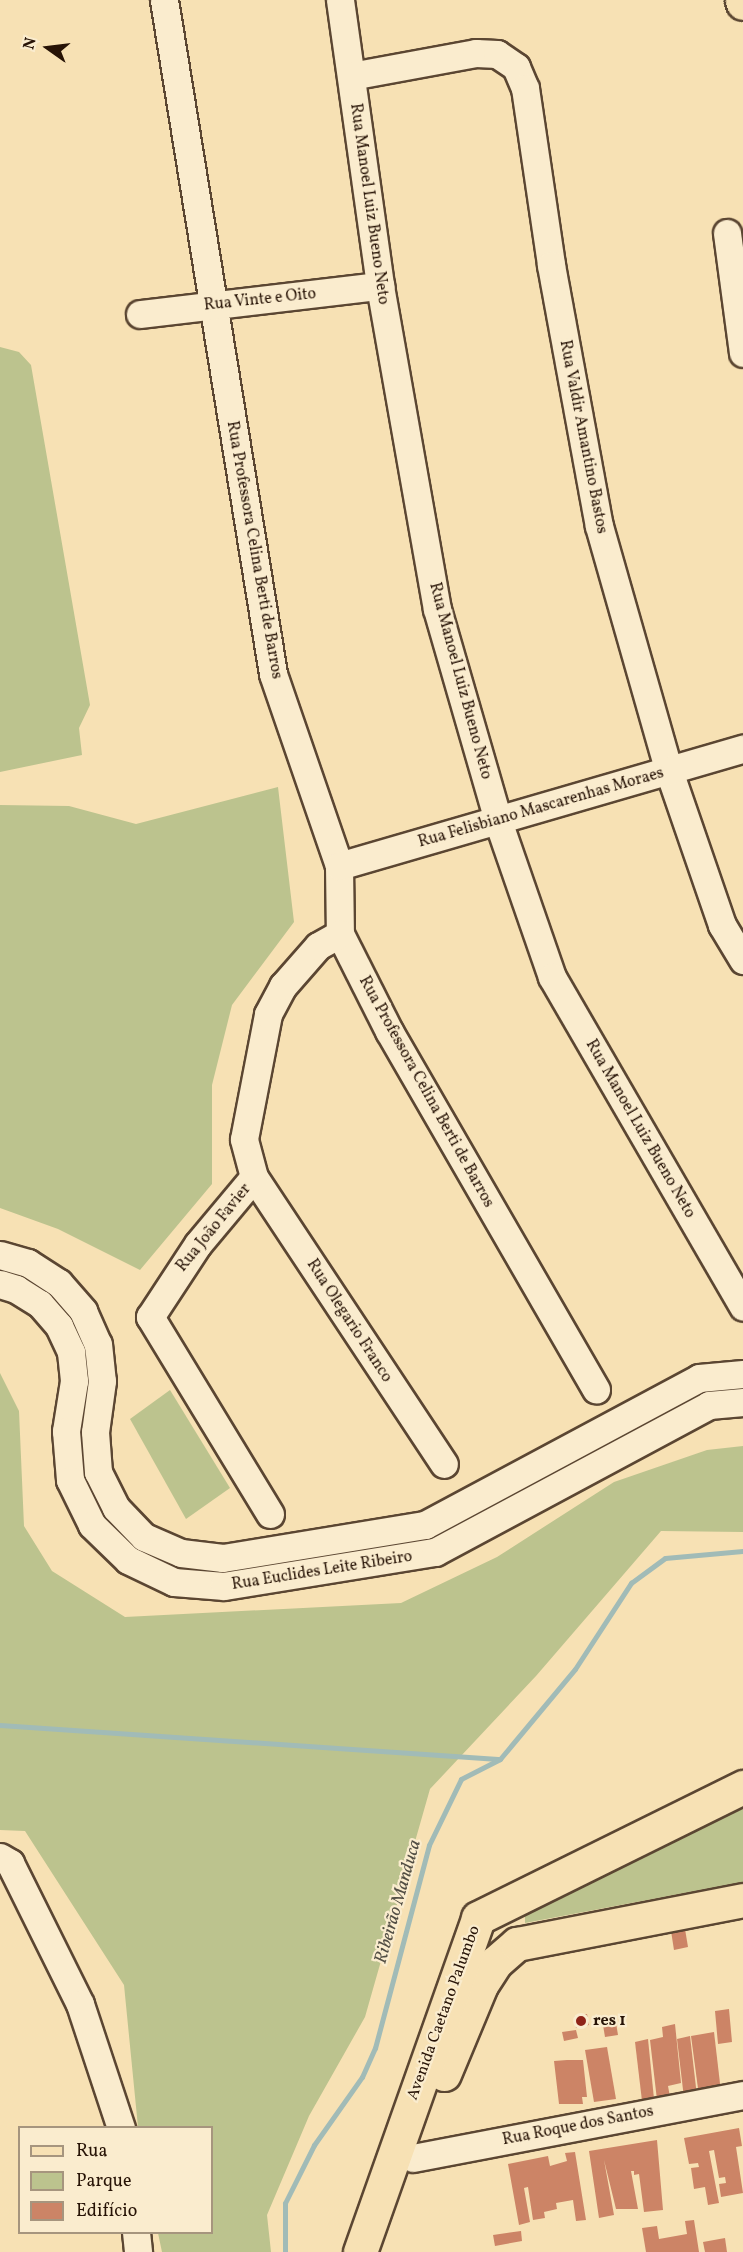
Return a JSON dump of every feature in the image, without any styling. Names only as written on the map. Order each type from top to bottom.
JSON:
[{"type":"main road","name":"Avenida Caetano Palumbo","points":[[360,2252],[478,1918],[743,1787]]},
{"type":"main road","name":"Avenida Caetano Palumbo","points":[[384,2252],[413,2158],[481,1985],[496,1962],[517,1944],[743,1900]]},
{"type":"street","name":"Rua Professora Celina Berti de Barros","points":[[164,0],[273,674],[339,866],[340,934],[389,1031],[596,1389]]},
{"type":"street","name":"Rua Manoel Luiz Bueno Neto","points":[[340,0],[380,286],[437,609],[498,821],[552,976],[743,1307]]},
{"type":"street","name":"Rua Valdir Amantino Bastos","points":[[351,76],[476,53],[497,54],[516,67],[525,88],[583,448],[622,614],[669,771],[722,925],[743,960]]},
{"type":"street","points":[[727,233],[743,353]]},
{"type":"street","name":"Rua Vinte e Oito","points":[[140,314],[380,286]]},
{"type":"street","name":"Rua Felisbiano Mascarenhas Moraes","points":[[339,866],[743,749]]},
{"type":"street","name":"Rua João Favier","points":[[270,1514],[150,1317],[198,1244],[254,1177],[244,1139],[268,1014],[284,986],[318,946],[340,934]]},
{"type":"street","name":"Rua Olegario Franco","points":[[254,1177],[444,1464]]},
{"type":"street","name":"Rua Euclides Leite Ribeiro","points":[[0,1255],[28,1263],[59,1283],[83,1311],[98,1344],[102,1381],[95,1432],[98,1472],[116,1508],[144,1537],[181,1553],[223,1558],[409,1529],[452,1511],[699,1378],[743,1374]]},
{"type":"street","name":"Rua Euclides Leite Ribeiro","points":[[0,1284],[16,1289],[40,1304],[59,1326],[71,1352],[74,1381],[66,1431],[70,1480],[92,1525],[128,1560],[174,1582],[224,1586],[435,1552],[709,1405],[743,1402]]},
{"type":"street","points":[[452,1511],[466,1536]]},
{"type":"street","points":[[0,1857],[10,1863],[80,2004],[121,2126]]},
{"type":"street","name":"Rua Roque dos Santos","points":[[413,2158],[743,2095]]},
{"type":"street","points":[[136,2234],[138,2252]]},
{"type":"green space","points":[[0,347],[19,352],[31,365],[90,705],[79,728],[82,755],[0,772]]},
{"type":"green space","points":[[278,787],[294,922],[232,1005],[212,1085],[212,1184],[140,1270],[58,1229],[0,1208],[0,805],[69,806],[136,824]]},
{"type":"green space","points":[[0,1373],[19,1411],[24,1526],[52,1571],[125,1617],[401,1603],[497,1557],[614,1482],[707,1450],[743,1446],[743,1532],[661,1531],[536,1676],[430,1789],[365,2017],[309,2116],[267,2215],[271,2252],[162,2252],[158,2234],[213,2234],[213,2126],[138,2126],[124,1985],[25,1831],[0,1830]]},
{"type":"green space","points":[[170,1390],[230,1488],[186,1519],[130,1419]]},
{"type":"green space","points":[[743,1802],[743,1882],[525,1923],[525,1911]]},
{"type":"building","points":[[685,1929],[688,1947],[674,1950],[671,1931]]},
{"type":"building","points":[[729,2009],[732,2042],[718,2044],[715,2011]]},
{"type":"building","name":"res 1","points":[[587,2014],[589,2025],[576,2028],[574,2017]]},
{"type":"building","points":[[616,2023],[618,2035],[605,2037],[603,2025]]},
{"type":"building","points":[[675,2024],[681,2083],[668,2086],[670,2097],[657,2100],[650,2040],[663,2037],[662,2027]]},
{"type":"building","name":"res 1","points":[[576,2030],[578,2038],[564,2041],[562,2032]]},
{"type":"building","points":[[714,2032],[721,2092],[699,2096],[691,2036]]},
{"type":"building","points":[[690,2036],[697,2096],[684,2098],[677,2039]]},
{"type":"building","points":[[648,2039],[654,2099],[642,2101],[635,2042]]},
{"type":"building","points":[[607,2047],[616,2099],[594,2102],[585,2050]]},
{"type":"building","points":[[583,2060],[587,2097],[582,2097],[583,2104],[559,2104],[554,2061]]},
{"type":"building","points":[[739,2128],[742,2146],[736,2147],[743,2193],[721,2197],[719,2184],[726,2183],[725,2177],[719,2178],[714,2150],[709,2151],[719,2203],[708,2205],[705,2187],[694,2189],[691,2168],[699,2167],[698,2163],[689,2164],[684,2138]]},
{"type":"building","points":[[657,2140],[663,2210],[644,2212],[639,2174],[634,2175],[634,2171],[631,2171],[638,2209],[616,2209],[604,2160],[614,2215],[599,2218],[589,2151]]},
{"type":"building","points":[[575,2152],[586,2220],[576,2221],[573,2200],[556,2203],[557,2209],[544,2212],[545,2218],[533,2220],[528,2187],[524,2188],[530,2222],[519,2225],[508,2164],[548,2156],[550,2166],[567,2161],[565,2153]]},
{"type":"building","points":[[694,2220],[699,2252],[646,2252],[642,2228],[657,2226],[659,2239],[687,2234],[685,2221]]},
{"type":"building","points":[[521,2231],[522,2241],[495,2246],[493,2235]]},
{"type":"building","points":[[725,2238],[727,2252],[705,2252],[703,2242]]},
{"type":"waterway","name":"Ribeirão Manduca","points":[[285,2252],[285,2203],[314,2145],[362,2077],[375,2048],[429,1845],[461,1779],[500,1759],[575,1669],[631,1583],[665,1558],[743,1551]]},
{"type":"waterway","points":[[0,1725],[498,1759]]},
{"type":"place","name":"res 1","points":[[581,2021]]}]
